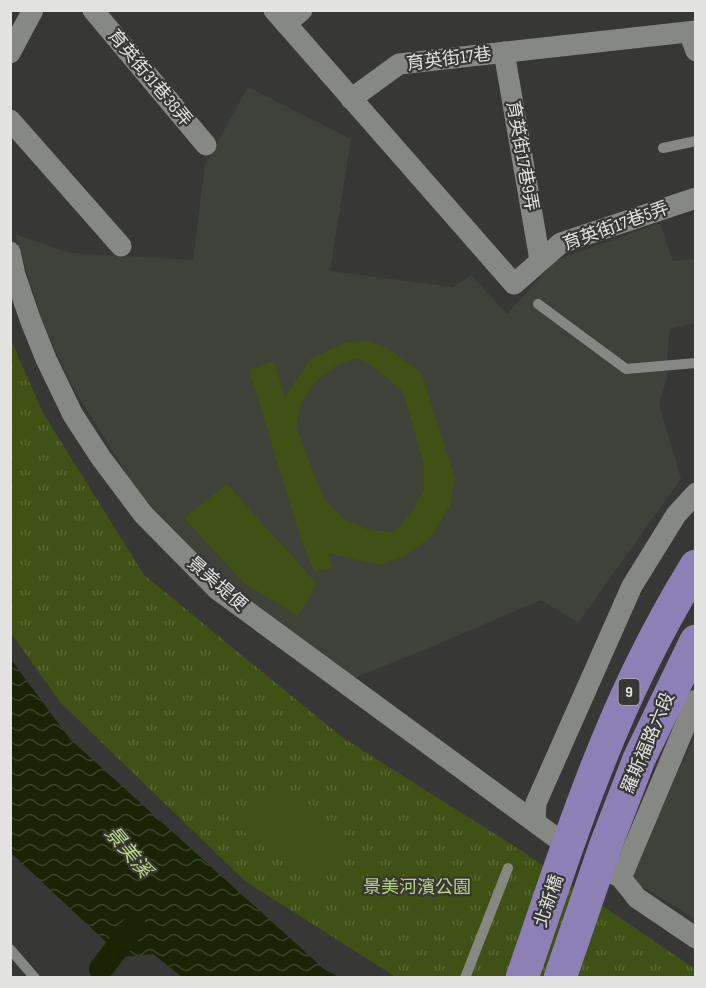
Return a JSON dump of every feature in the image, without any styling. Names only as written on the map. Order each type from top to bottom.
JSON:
[{"type":"main road","name":"羅斯福路六段","points":[[565,830],[639,671],[696,566]]},
{"type":"main road","name":"羅斯福路六段","points":[[612,866],[639,759],[673,684],[696,641]]},
{"type":"main road","name":"北新橋","points":[[522,978],[565,830]]},
{"type":"main road","name":"北新橋","points":[[560,978],[612,866]]},
{"type":"street","points":[[10,53],[33,10]]},
{"type":"street","name":"育英街31巷38弄","points":[[93,10],[206,145]]},
{"type":"street","points":[[287,15],[351,99]]},
{"type":"street","name":"育英街17巷","points":[[351,99],[399,64],[504,52],[693,38]]},
{"type":"street","name":"育英街17巷9弄","points":[[504,52],[540,260]]},
{"type":"street","name":"育英街17巷5弄","points":[[351,99],[514,284],[561,243],[696,198]]},
{"type":"street","points":[[10,120],[121,246]]},
{"type":"street","name":"景美堤便","points":[[10,252],[30,319],[73,415],[100,458],[143,514],[218,590],[536,822],[565,830]]},
{"type":"street","points":[[536,822],[536,803],[632,586],[676,515],[696,493]]},
{"type":"street","points":[[696,700],[612,866],[637,898],[696,938]]},
{"type":"lane","points":[[663,148],[696,141]]},
{"type":"lane","points":[[538,304],[626,369],[696,363]]},
{"type":"lane","points":[[465,978],[508,868]]},
{"type":"lane","points":[[10,949],[35,978]]},
{"type":"shaded area","points":[[248,87],[351,139],[330,271],[453,287],[471,275],[507,314],[556,260],[660,223],[673,261],[695,259],[695,323],[670,329],[667,378],[659,404],[681,479],[578,623],[541,600],[344,682],[238,598],[136,489],[75,391],[44,326],[15,234],[69,253],[193,260],[205,165]]},
{"type":"shaded area","points":[[695,737],[695,919],[626,877]]},
{"type":"green space","name":"景美河濱公園","points":[[10,338],[43,413],[144,575],[343,738],[525,853],[695,969],[695,977],[396,977],[245,881],[60,702],[11,633]]},
{"type":"green space","points":[[368,341],[389,349],[422,374],[455,479],[450,505],[431,537],[403,557],[379,565],[328,553],[332,568],[314,572],[300,537],[249,369],[274,361],[285,397],[310,359],[346,342]],"holes":[[[357,358],[379,371],[403,392],[424,465],[424,491],[410,514],[394,532],[369,530],[344,519],[324,499],[296,428],[301,404],[314,383],[337,365]]]},
{"type":"green space","points":[[227,484],[317,584],[298,616],[244,583],[184,518]]},
{"type":"green space","points":[[270,787],[349,843],[318,885],[240,829]]},
{"type":"water","name":"景美溪","points":[[10,658],[70,739],[324,969],[339,977],[182,977],[153,954],[122,957],[11,853]]},
{"type":"waterway","points":[[101,969],[134,926]]}]
